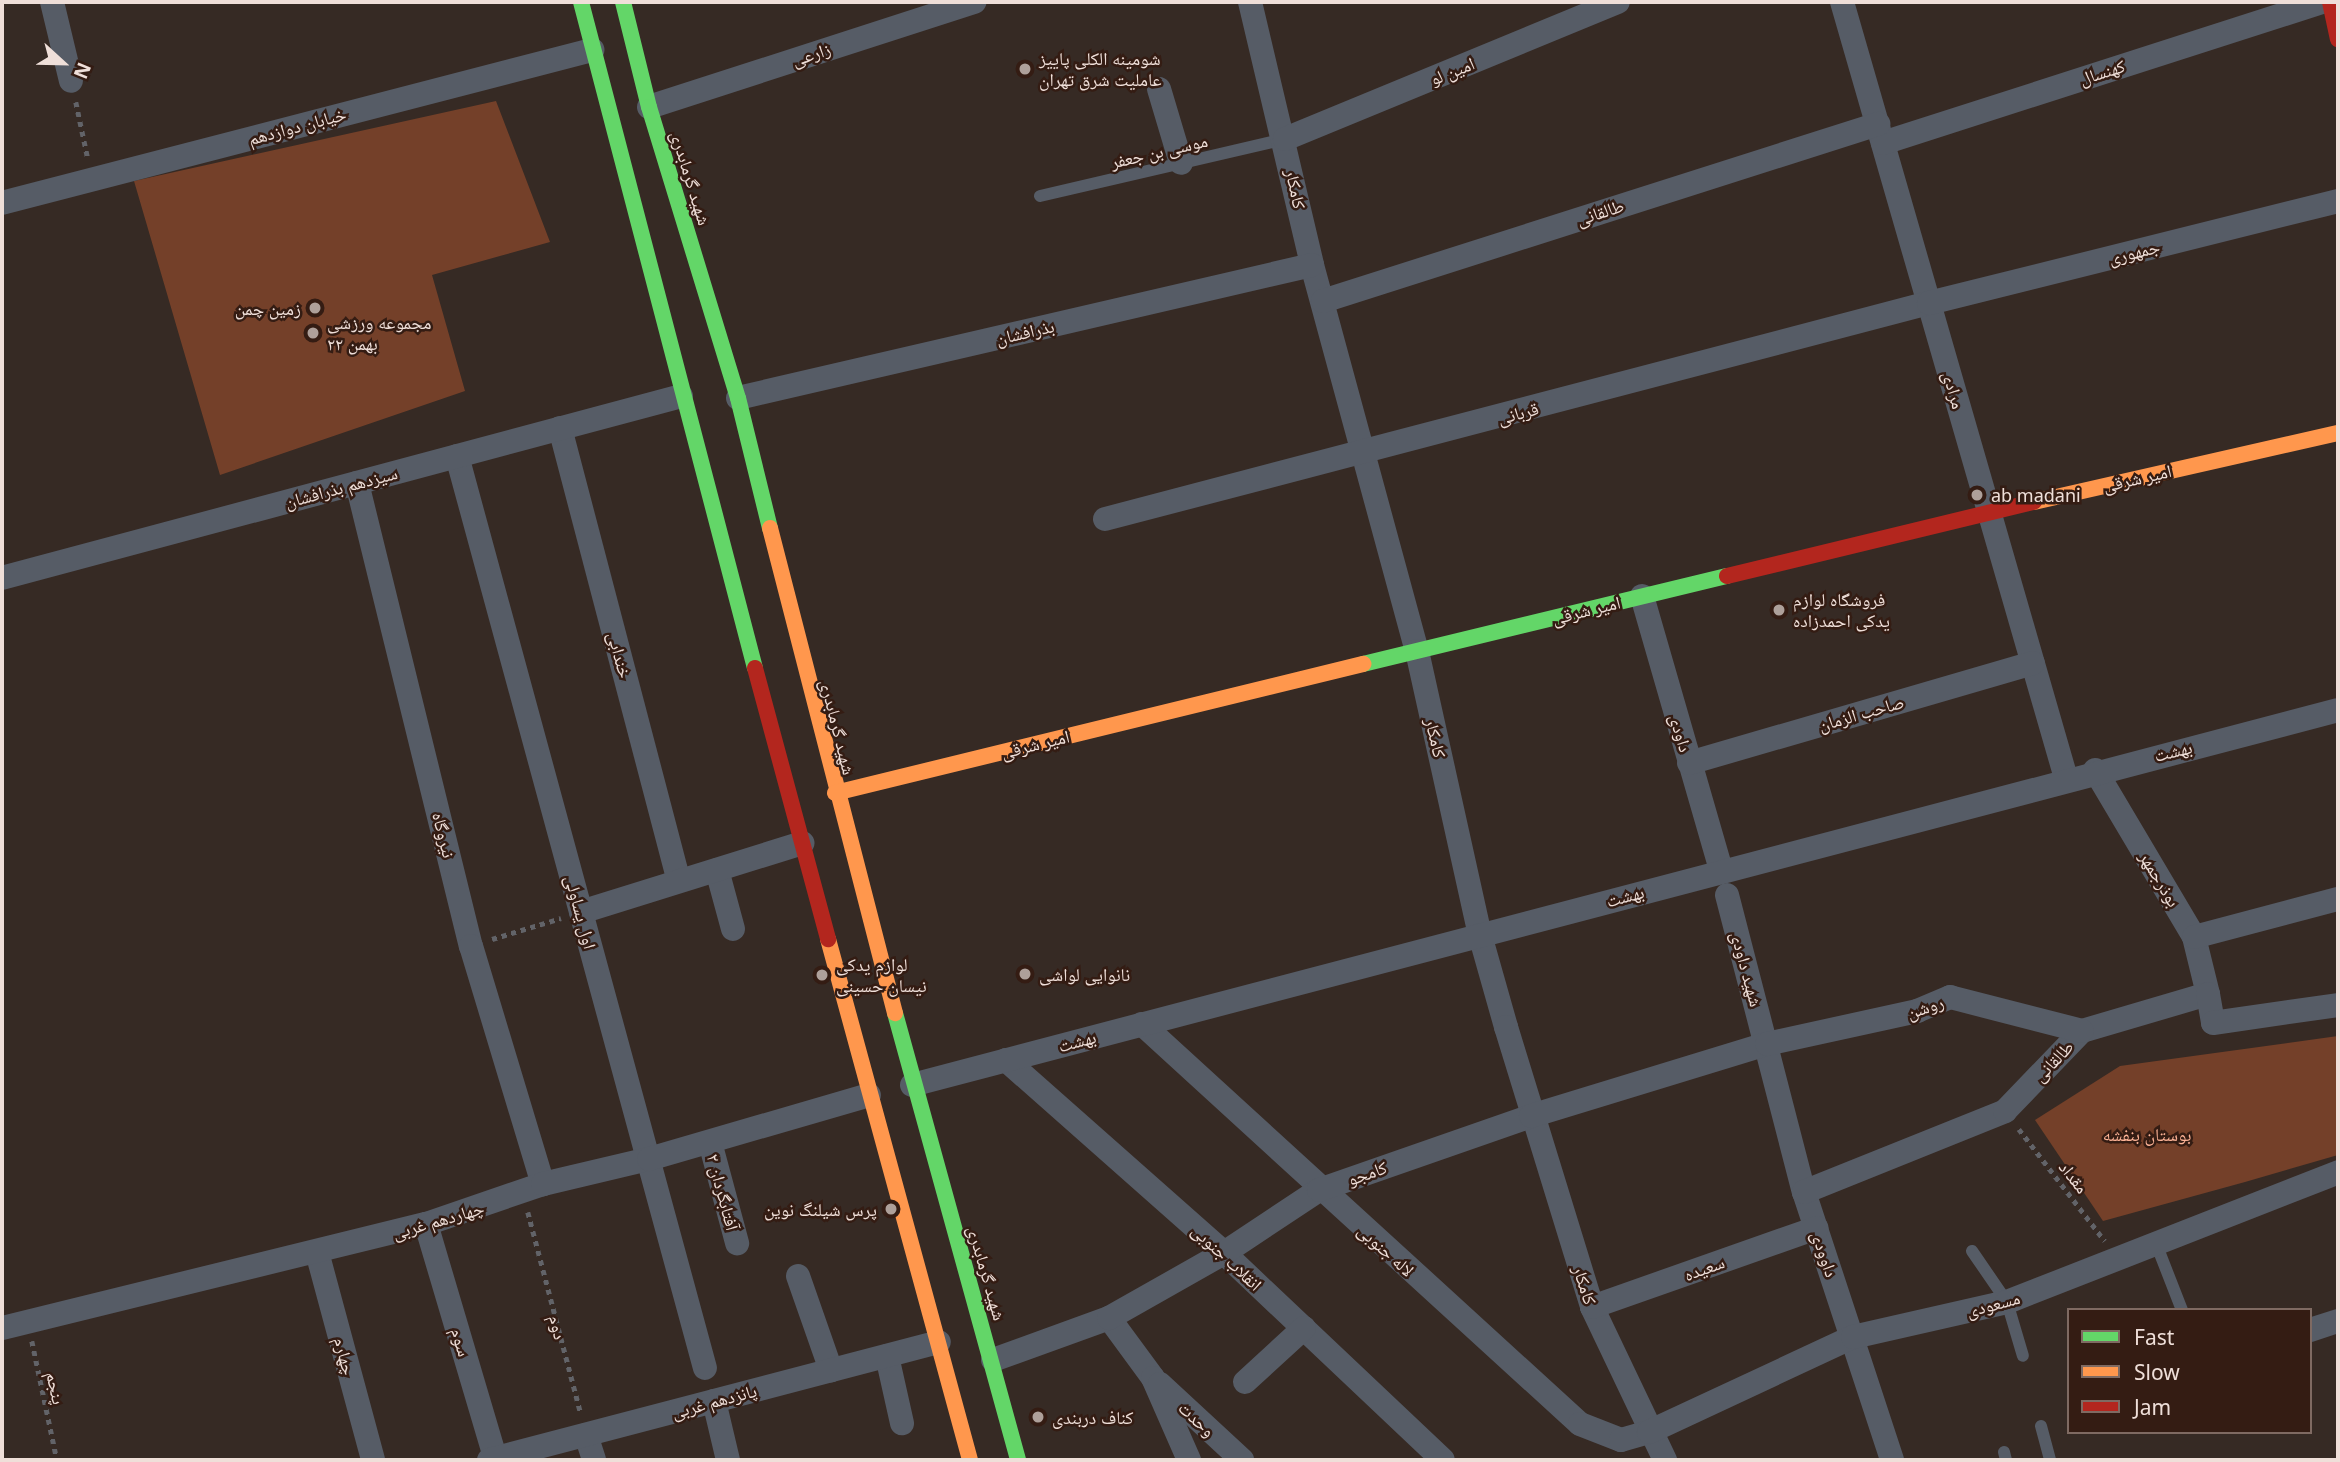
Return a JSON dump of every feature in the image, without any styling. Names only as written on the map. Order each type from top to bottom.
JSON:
[{"type":"main road","points":[[581,2],[681,396],[970,1460]]},
{"type":"main road","name":"شهید گرمابدری","points":[[623,2],[649,107],[738,398],[835,793],[912,1085],[993,1360],[1018,1460]]},
{"type":"main road","points":[[2330,2],[2338,39]]},
{"type":"main road","name":"امیر شرقی","points":[[835,793],[1989,512],[2338,433]]},
{"type":"main road","points":[[869,1096],[912,1085]]},
{"type":"street","points":[[52,2],[71,81]]},
{"type":"street","name":"زارعی","points":[[649,107],[974,2]]},
{"type":"street","name":"کامکار","points":[[1250,2],[1285,139],[1312,265],[1417,651],[1480,934],[1531,1116],[1592,1307],[1649,1432],[1665,1460]]},
{"type":"street","name":"امین لو","points":[[1285,139],[1618,2]]},
{"type":"street","name":"مرادی","points":[[1842,2],[2066,778]]},
{"type":"street","name":"کهنسال","points":[[1880,133],[2321,2]]},
{"type":"street","name":"خیابان دوازدهم","points":[[2,203],[592,50]]},
{"type":"street","points":[[1159,89],[1181,163]]},
{"type":"street","name":"طالقانی","points":[[1323,301],[1880,133]]},
{"type":"street","name":"جمهوری","points":[[1929,303],[2338,201]]},
{"type":"street","name":"بذرافشان","points":[[738,398],[1312,265]]},
{"type":"street","name":"قربانی","points":[[1105,519],[1365,454],[1929,303]]},
{"type":"street","name":"سیزدهم بذرافشان","points":[[2,578],[681,396]]},
{"type":"street","name":"خندابی","points":[[560,428],[679,881]]},
{"type":"street","name":"اول یساولی","points":[[457,456],[705,1368]]},
{"type":"street","name":"نیروگاه","points":[[357,483],[533,1189]]},
{"type":"street","name":"داودی","points":[[1642,596],[1721,870]]},
{"type":"street","name":"صاحب الزمان","points":[[1689,763],[2033,663]]},
{"type":"street","name":"بهشت","points":[[912,1085],[2095,770],[2338,710]]},
{"type":"street","name":"بوذرجمهر","points":[[2095,770],[2194,937],[2208,994]]},
{"type":"street","points":[[581,912],[803,843]]},
{"type":"street","points":[[717,870],[733,929]]},
{"type":"street","name":"شهید داودی","points":[[1727,895],[1767,1044]]},
{"type":"street","points":[[2194,937],[2338,898]]},
{"type":"street","points":[[2208,994],[2213,1023],[2338,1005]]},
{"type":"street","name":"طالقانی","points":[[1804,1192],[2005,1111],[2082,1031],[2208,994]]},
{"type":"street","name":"روشن","points":[[1767,1044],[1917,1012],[1950,997],[2082,1031]]},
{"type":"street","name":"لاله جنوبی","points":[[1142,1024],[1319,1190],[1580,1424],[1621,1440],[1649,1432]]},
{"type":"street","name":"کامجو","points":[[993,1360],[1109,1318],[1224,1253],[1319,1190],[1531,1116],[1767,1044]]},
{"type":"street","name":"داوودی","points":[[1767,1044],[1804,1192],[1892,1460]]},
{"type":"street","name":"انقلاب جنوبی","points":[[1006,1060],[1224,1253],[1443,1460]]},
{"type":"street","name":"چهاردهم غربی","points":[[2,1328],[426,1224],[533,1189],[869,1096]]},
{"type":"street","name":"آفتابگردان ۲","points":[[718,1139],[744,1237]]},
{"type":"street","name":"مسعودی","points":[[1649,1432],[1853,1337],[2007,1302],[2121,1261],[2338,1172]]},
{"type":"street","name":"سوم","points":[[426,1224],[494,1460]]},
{"type":"street","name":"سعیده","points":[[1592,1307],[1816,1228]]},
{"type":"street","name":"چهارم","points":[[317,1252],[373,1460]]},
{"type":"street","points":[[799,1276],[831,1370]]},
{"type":"street","name":"وحدت","points":[[1109,1318],[1153,1378],[1242,1460]]},
{"type":"street","points":[[2312,1329],[2338,1321]]},
{"type":"street","points":[[1245,1382],[1304,1328]]},
{"type":"street","name":"پانزدهم غربی","points":[[494,1460],[939,1342]]},
{"type":"street","points":[[887,1356],[902,1423]]},
{"type":"street","name":"وحدت","points":[[1153,1378],[1189,1460]]},
{"type":"street","points":[[714,1401],[728,1460]]},
{"type":"street","points":[[586,1435],[594,1460]]},
{"type":"lane","name":"موسی بن جعفر","points":[[1040,196],[1285,139]]},
{"type":"lane","points":[[2157,1245],[2181,1308]]},
{"type":"lane","points":[[1972,1251],[2007,1302],[2022,1356]]},
{"type":"lane","points":[[2041,1426],[2050,1460]]},
{"type":"path","points":[[71,81],[92,179]]},
{"type":"path","points":[[471,946],[581,912]]},
{"type":"path","name":"مقداد","points":[[2005,1111],[2121,1261]]},
{"type":"path","name":"دوم","points":[[533,1189],[586,1435]]},
{"type":"path","name":"پنجم","points":[[28,1321],[57,1460]]},
{"type":"green space","name":"مجموعه ورزشی ۲۲ بهمن","points":[[496,101],[550,242],[432,275],[465,391],[220,475],[134,181]]},
{"type":"green space","name":"بوستان بنفشه","points":[[2338,1036],[2338,1155],[2245,1182],[2103,1221],[2035,1120],[2120,1066]]},
{"type":"traffic: fast","points":[[581,2],[755,668]]},
{"type":"traffic: fast","points":[[623,2],[649,107],[738,398],[770,528]]},
{"type":"traffic: fast","points":[[1363,664],[1727,576]]},
{"type":"traffic: fast","points":[[895,1013],[1018,1460]]},
{"type":"traffic: slow","points":[[2034,502],[2338,433]]},
{"type":"traffic: slow","points":[[770,528],[895,1013]]},
{"type":"traffic: slow","points":[[835,793],[1363,664]]},
{"type":"traffic: slow","points":[[828,939],[970,1460]]},
{"type":"traffic: jam","points":[[2330,2],[2338,39]]},
{"type":"traffic: jam","points":[[1727,576],[2034,502]]},
{"type":"traffic: jam","points":[[755,668],[828,939]]},
{"type":"place","name":"شومینه الکلی پاییز عاملیت شرق تهران","points":[[1025,69]]},
{"type":"place","name":"زمین چمن","points":[[315,308]]},
{"type":"place","name":"مجموعه ورزشی ۲۲ بهمن","points":[[313,333]]},
{"type":"place","name":"ab madani","points":[[1977,495]]},
{"type":"place","name":"فروشگاه لوازم یدکی احمدزاده","points":[[1779,610]]},
{"type":"place","name":"نانوایی لواشی","points":[[1025,974]]},
{"type":"place","name":"لوازم یدکی نیسان حسینی","points":[[822,975]]},
{"type":"place","name":"پرس شیلنگ نوین","points":[[891,1209]]},
{"type":"place","name":"کناف دربندی","points":[[1038,1417]]}]
